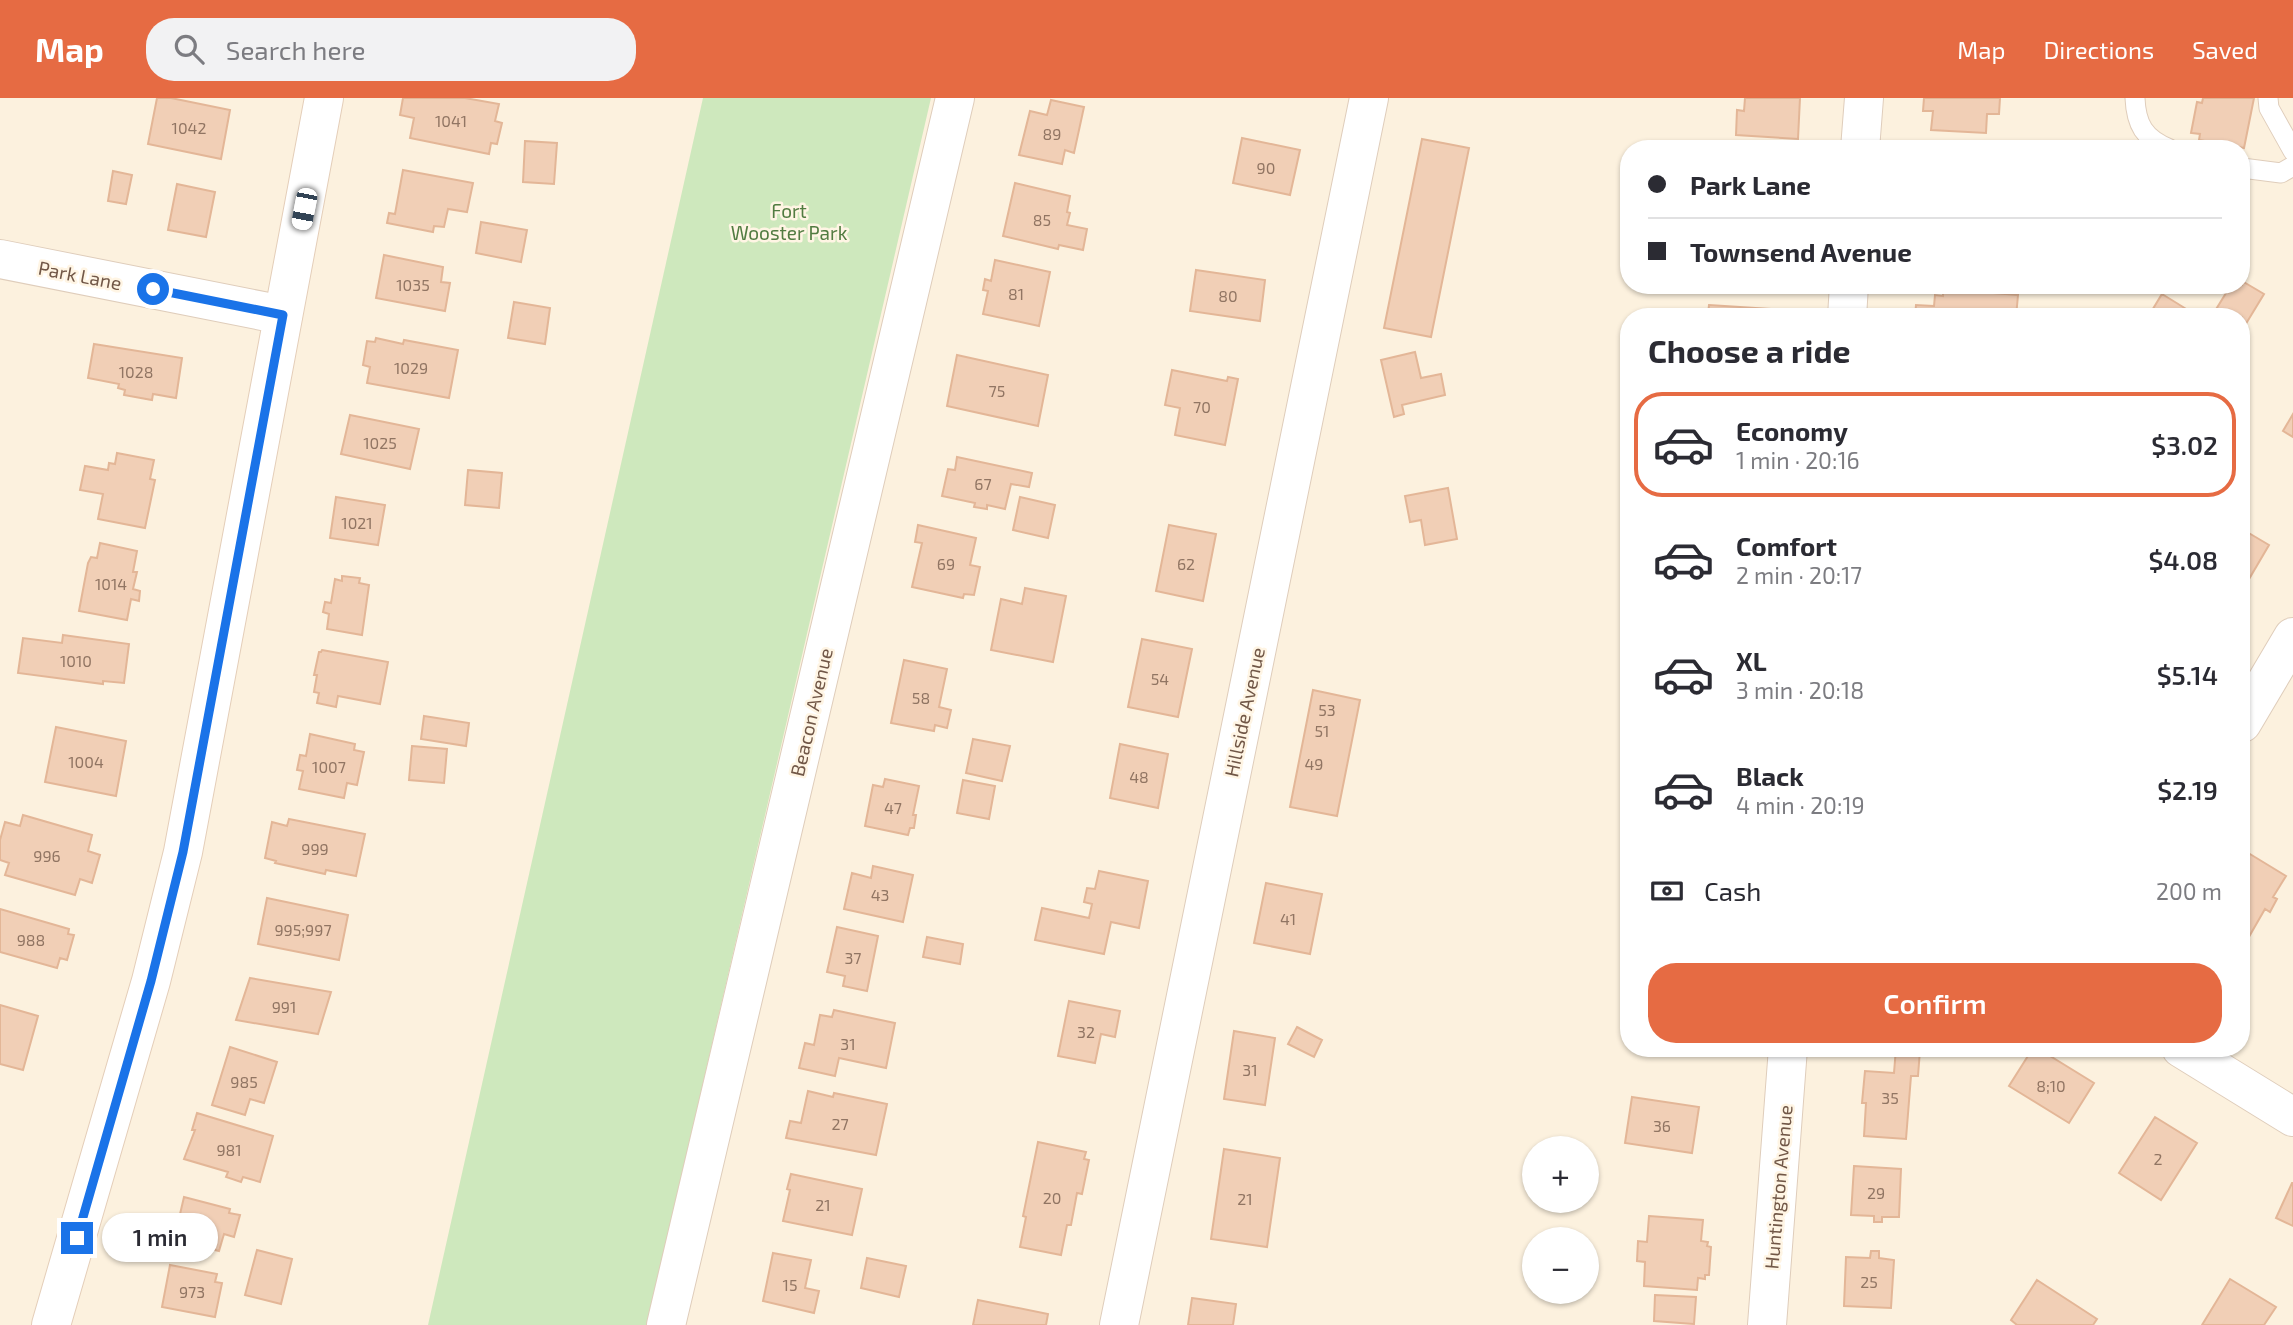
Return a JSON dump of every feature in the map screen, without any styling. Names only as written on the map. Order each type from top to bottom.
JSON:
[{"type":"street","points":[[51,1325],[151,981],[183,852],[324,98]]},
{"type":"street","name":"Beacon Avenue","points":[[666,1325],[955,98]]},
{"type":"street","name":"Hillside Avenue","points":[[1119,1325],[1369,98]]},
{"type":"street","points":[[1861,140],[1864,98]]},
{"type":"street","name":"Park Lane","points":[[0,259],[283,315]]},
{"type":"street","points":[[2250,710],[2293,637]]},
{"type":"street","name":"Huntington Avenue","points":[[1767,1325],[1787,1057]]},
{"type":"street","points":[[2195,1057],[2293,1117]]},
{"type":"lane","points":[[2135,98],[2140,127],[2154,140]]},
{"type":"lane","points":[[2268,98],[2269,108],[2293,151]]},
{"type":"lane","points":[[2250,169],[2281,173],[2293,166]]},
{"type":"green space","name":"Fort Wooster Park","points":[[703,98],[931,98],[647,1325],[428,1325]]},
{"type":"building","points":[[157,98],[171,98],[230,110],[221,159],[148,144]]},
{"type":"building","points":[[403,98],[465,98],[499,104],[495,121],[502,123],[497,144],[491,143],[489,154],[410,138],[414,118],[400,115]]},
{"type":"building","points":[[1745,98],[1800,98],[1798,139],[1736,135],[1737,110],[1744,111]]},
{"type":"building","points":[[1924,98],[2000,98],[1999,114],[1987,114],[1986,133],[1931,130],[1933,111],[1923,111]]},
{"type":"building","points":[[2203,98],[2254,98],[2246,140],[2199,140],[2200,134],[2191,133],[2197,102],[2202,103]]},
{"type":"building","points":[[1051,100],[1084,107],[1074,153],[1065,150],[1062,164],[1019,155],[1030,111],[1047,115]]},
{"type":"building","points":[[1242,138],[1300,150],[1290,195],[1233,183]]},
{"type":"building","points":[[1422,139],[1469,148],[1431,337],[1384,328]]},
{"type":"building","points":[[525,141],[557,143],[554,184],[523,182]]},
{"type":"building","points":[[403,170],[473,183],[467,212],[448,209],[444,227],[434,226],[433,232],[387,223],[389,213],[395,214]]},
{"type":"building","points":[[113,171],[132,175],[126,204],[108,201]]},
{"type":"building","points":[[1015,183],[1070,196],[1067,225],[1087,229],[1083,250],[1059,245],[1058,249],[1003,236]]},
{"type":"building","points":[[177,184],[215,192],[206,237],[168,230]]},
{"type":"building","points":[[481,222],[527,230],[521,262],[476,253]]},
{"type":"building","points":[[384,255],[443,267],[441,282],[450,283],[445,311],[376,298]]},
{"type":"building","points":[[995,260],[1050,272],[1039,326],[983,314],[988,291],[983,290],[985,279],[991,281]]},
{"type":"building","points":[[1196,270],[1265,280],[1260,321],[1190,311]]},
{"type":"building","points":[[2250,286],[2264,294],[2250,317],[2250,308],[2217,308],[2225,294],[2250,294]]},
{"type":"building","points":[[2162,294],[2185,308],[2153,308]]},
{"type":"building","points":[[1935,295],[2018,295],[2017,308],[1916,308],[1916,305],[1934,306]]},
{"type":"building","points":[[514,302],[550,308],[545,344],[508,338]]},
{"type":"building","points":[[1709,305],[1755,308],[1709,308]]},
{"type":"building","points":[[376,338],[458,350],[449,398],[367,383],[370,367],[363,365],[367,341],[375,342]]},
{"type":"building","points":[[94,344],[182,358],[176,398],[153,394],[152,400],[124,395],[125,390],[118,388],[119,384],[88,378]]},
{"type":"building","points":[[1415,352],[1421,378],[1441,374],[1445,395],[1402,405],[1404,414],[1394,417],[1381,360]]},
{"type":"building","points":[[957,355],[1048,375],[1038,426],[947,406]]},
{"type":"building","points":[[1172,370],[1227,381],[1228,377],[1238,379],[1225,445],[1175,435],[1180,408],[1165,405]]},
{"type":"building","points":[[2293,414],[2293,437],[2283,431]]},
{"type":"building","points":[[350,415],[419,429],[410,469],[341,454]]},
{"type":"building","points":[[117,453],[154,460],[150,479],[155,480],[145,528],[98,519],[103,494],[80,490],[85,466],[108,470],[109,463],[115,464]]},
{"type":"building","points":[[957,457],[1032,473],[1029,487],[1011,484],[1005,509],[987,505],[987,509],[974,507],[975,503],[942,496],[948,469],[955,470]]},
{"type":"building","points":[[468,470],[502,473],[499,508],[465,505]]},
{"type":"building","points":[[1448,488],[1457,539],[1425,545],[1421,520],[1410,522],[1405,496]]},
{"type":"building","points":[[336,497],[385,505],[378,545],[330,538]]},
{"type":"building","points":[[1020,497],[1055,505],[1048,538],[1013,530]]},
{"type":"building","points":[[918,525],[976,538],[970,565],[980,567],[974,595],[964,594],[963,598],[912,587],[922,543],[915,542]]},
{"type":"building","points":[[1169,525],[1216,534],[1203,601],[1156,591]]},
{"type":"building","points":[[2250,534],[2269,545],[2250,577]]},
{"type":"building","points":[[100,543],[137,551],[133,572],[137,572],[133,589],[140,591],[139,601],[131,599],[127,620],[79,611],[88,563],[91,557],[97,558]]},
{"type":"building","points":[[342,576],[360,578],[359,583],[369,585],[362,635],[327,629],[329,614],[323,612],[325,602],[331,603],[335,579],[342,581]]},
{"type":"building","points":[[1025,588],[1066,596],[1053,662],[991,650],[1001,599],[1022,604]]},
{"type":"building","points":[[63,635],[129,644],[124,683],[103,681],[103,684],[18,673],[23,638],[62,643]]},
{"type":"building","points":[[1142,639],[1192,649],[1178,717],[1128,707]]},
{"type":"building","points":[[322,650],[388,662],[380,704],[338,696],[336,707],[317,703],[319,693],[314,692],[317,675],[314,675],[319,652]]},
{"type":"building","points":[[904,660],[947,669],[939,707],[951,710],[947,728],[935,725],[934,731],[891,723]]},
{"type":"building","points":[[1313,690],[1360,700],[1337,816],[1290,807]]},
{"type":"building","points":[[424,716],[469,723],[466,746],[421,739]]},
{"type":"building","points":[[56,727],[126,741],[116,796],[45,782]]},
{"type":"building","points":[[310,734],[355,744],[354,750],[364,752],[357,785],[347,783],[344,798],[299,789],[303,771],[297,770],[300,755],[306,756]]},
{"type":"building","points":[[973,739],[1010,746],[1002,781],[966,773]]},
{"type":"building","points":[[1120,744],[1168,754],[1158,808],[1110,798]]},
{"type":"building","points":[[412,746],[447,749],[444,783],[409,780]]},
{"type":"building","points":[[885,779],[919,786],[913,815],[916,815],[914,828],[910,828],[908,835],[865,826],[873,785],[883,787]]},
{"type":"building","points":[[963,780],[995,786],[989,819],[957,813]]},
{"type":"building","points":[[23,815],[92,835],[88,851],[100,855],[92,883],[80,879],[75,895],[5,875],[9,863],[0,860],[0,840],[5,822],[20,826]]},
{"type":"building","points":[[289,819],[365,834],[356,876],[326,870],[325,874],[275,863],[276,861],[265,858],[272,822],[287,826]]},
{"type":"building","points":[[2250,854],[2286,876],[2273,897],[2277,899],[2270,912],[2265,909],[2250,935]]},
{"type":"building","points":[[873,866],[913,875],[903,922],[844,909],[852,873],[871,878]]},
{"type":"building","points":[[1099,871],[1148,881],[1139,928],[1111,922],[1104,954],[1035,940],[1042,908],[1089,918],[1092,904],[1084,902],[1087,888],[1095,889]]},
{"type":"building","points":[[1266,883],[1322,894],[1310,954],[1254,943]]},
{"type":"building","points":[[267,898],[348,915],[339,960],[258,944]]},
{"type":"building","points":[[0,909],[69,929],[68,934],[74,935],[67,960],[60,958],[57,968],[0,952]]},
{"type":"building","points":[[837,927],[878,936],[867,991],[843,986],[845,976],[827,972]]},
{"type":"building","points":[[927,937],[963,944],[960,964],[923,957]]},
{"type":"building","points":[[250,978],[331,992],[318,1034],[236,1020]]},
{"type":"building","points":[[1069,1001],[1120,1011],[1115,1037],[1101,1034],[1095,1063],[1058,1056]]},
{"type":"building","points":[[0,1005],[38,1016],[23,1070],[0,1064]]},
{"type":"building","points":[[834,1010],[895,1023],[886,1068],[839,1058],[835,1076],[799,1068],[805,1043],[814,1045],[820,1015],[832,1017]]},
{"type":"building","points":[[1297,1027],[1322,1040],[1314,1057],[1288,1044]]},
{"type":"building","points":[[1234,1031],[1275,1038],[1265,1105],[1224,1099]]},
{"type":"building","points":[[230,1047],[277,1062],[264,1103],[250,1099],[245,1115],[212,1105]]},
{"type":"building","points":[[1895,1057],[1919,1057],[1918,1076],[1911,1076],[1906,1139],[1864,1136],[1866,1103],[1862,1103],[1865,1071],[1894,1073]]},
{"type":"building","points":[[2027,1057],[2052,1057],[2094,1083],[2069,1123],[2009,1086]]},
{"type":"building","points":[[808,1091],[833,1097],[834,1093],[887,1104],[876,1155],[786,1138],[790,1121],[801,1123]]},
{"type":"building","points":[[1632,1097],[1699,1107],[1692,1153],[1625,1143]]},
{"type":"building","points":[[197,1113],[273,1136],[260,1182],[243,1177],[241,1182],[226,1177],[228,1172],[184,1159],[195,1130],[192,1130]]},
{"type":"building","points":[[2155,1117],[2197,1143],[2161,1200],[2119,1173]]},
{"type":"building","points":[[1038,1142],[1086,1152],[1084,1159],[1089,1160],[1082,1194],[1077,1193],[1071,1225],[1067,1225],[1061,1255],[1020,1247],[1026,1217],[1023,1216]]},
{"type":"building","points":[[1224,1149],[1280,1158],[1267,1247],[1211,1239]]},
{"type":"building","points":[[1854,1166],[1901,1169],[1899,1217],[1882,1217],[1882,1222],[1874,1222],[1874,1216],[1851,1215]]},
{"type":"building","points":[[791,1174],[862,1189],[852,1235],[783,1221]]},
{"type":"building","points":[[2293,1183],[2293,1226],[2276,1218]]},
{"type":"building","points":[[184,1197],[230,1209],[229,1213],[240,1215],[234,1237],[224,1234],[219,1251],[174,1240]]},
{"type":"building","points":[[1649,1216],[1703,1220],[1701,1241],[1708,1242],[1707,1246],[1711,1247],[1709,1275],[1705,1275],[1705,1279],[1698,1278],[1697,1290],[1644,1286],[1645,1262],[1637,1261],[1638,1241],[1647,1242]]},
{"type":"building","points":[[257,1250],[292,1259],[281,1304],[245,1295]]},
{"type":"building","points":[[1871,1251],[1879,1251],[1879,1258],[1894,1260],[1891,1308],[1844,1306],[1846,1257],[1870,1258]]},
{"type":"building","points":[[773,1253],[811,1260],[805,1288],[819,1291],[814,1313],[763,1301]]},
{"type":"building","points":[[867,1258],[906,1266],[899,1297],[861,1288]]},
{"type":"building","points":[[170,1265],[217,1274],[215,1282],[222,1283],[215,1317],[162,1307]]},
{"type":"building","points":[[2230,1279],[2276,1307],[2264,1325],[2202,1325]]},
{"type":"building","points":[[2037,1280],[2097,1319],[2093,1325],[2017,1325],[2011,1320]]},
{"type":"building","points":[[1655,1295],[1696,1297],[1694,1324],[1654,1321]]},
{"type":"building","points":[[1192,1298],[1236,1304],[1233,1325],[1188,1325]]},
{"type":"building","points":[[978,1300],[1048,1314],[1046,1325],[973,1325]]},
{"type":"route","points":[[77,1238],[151,981],[183,852],[283,315],[153,289]]}]
